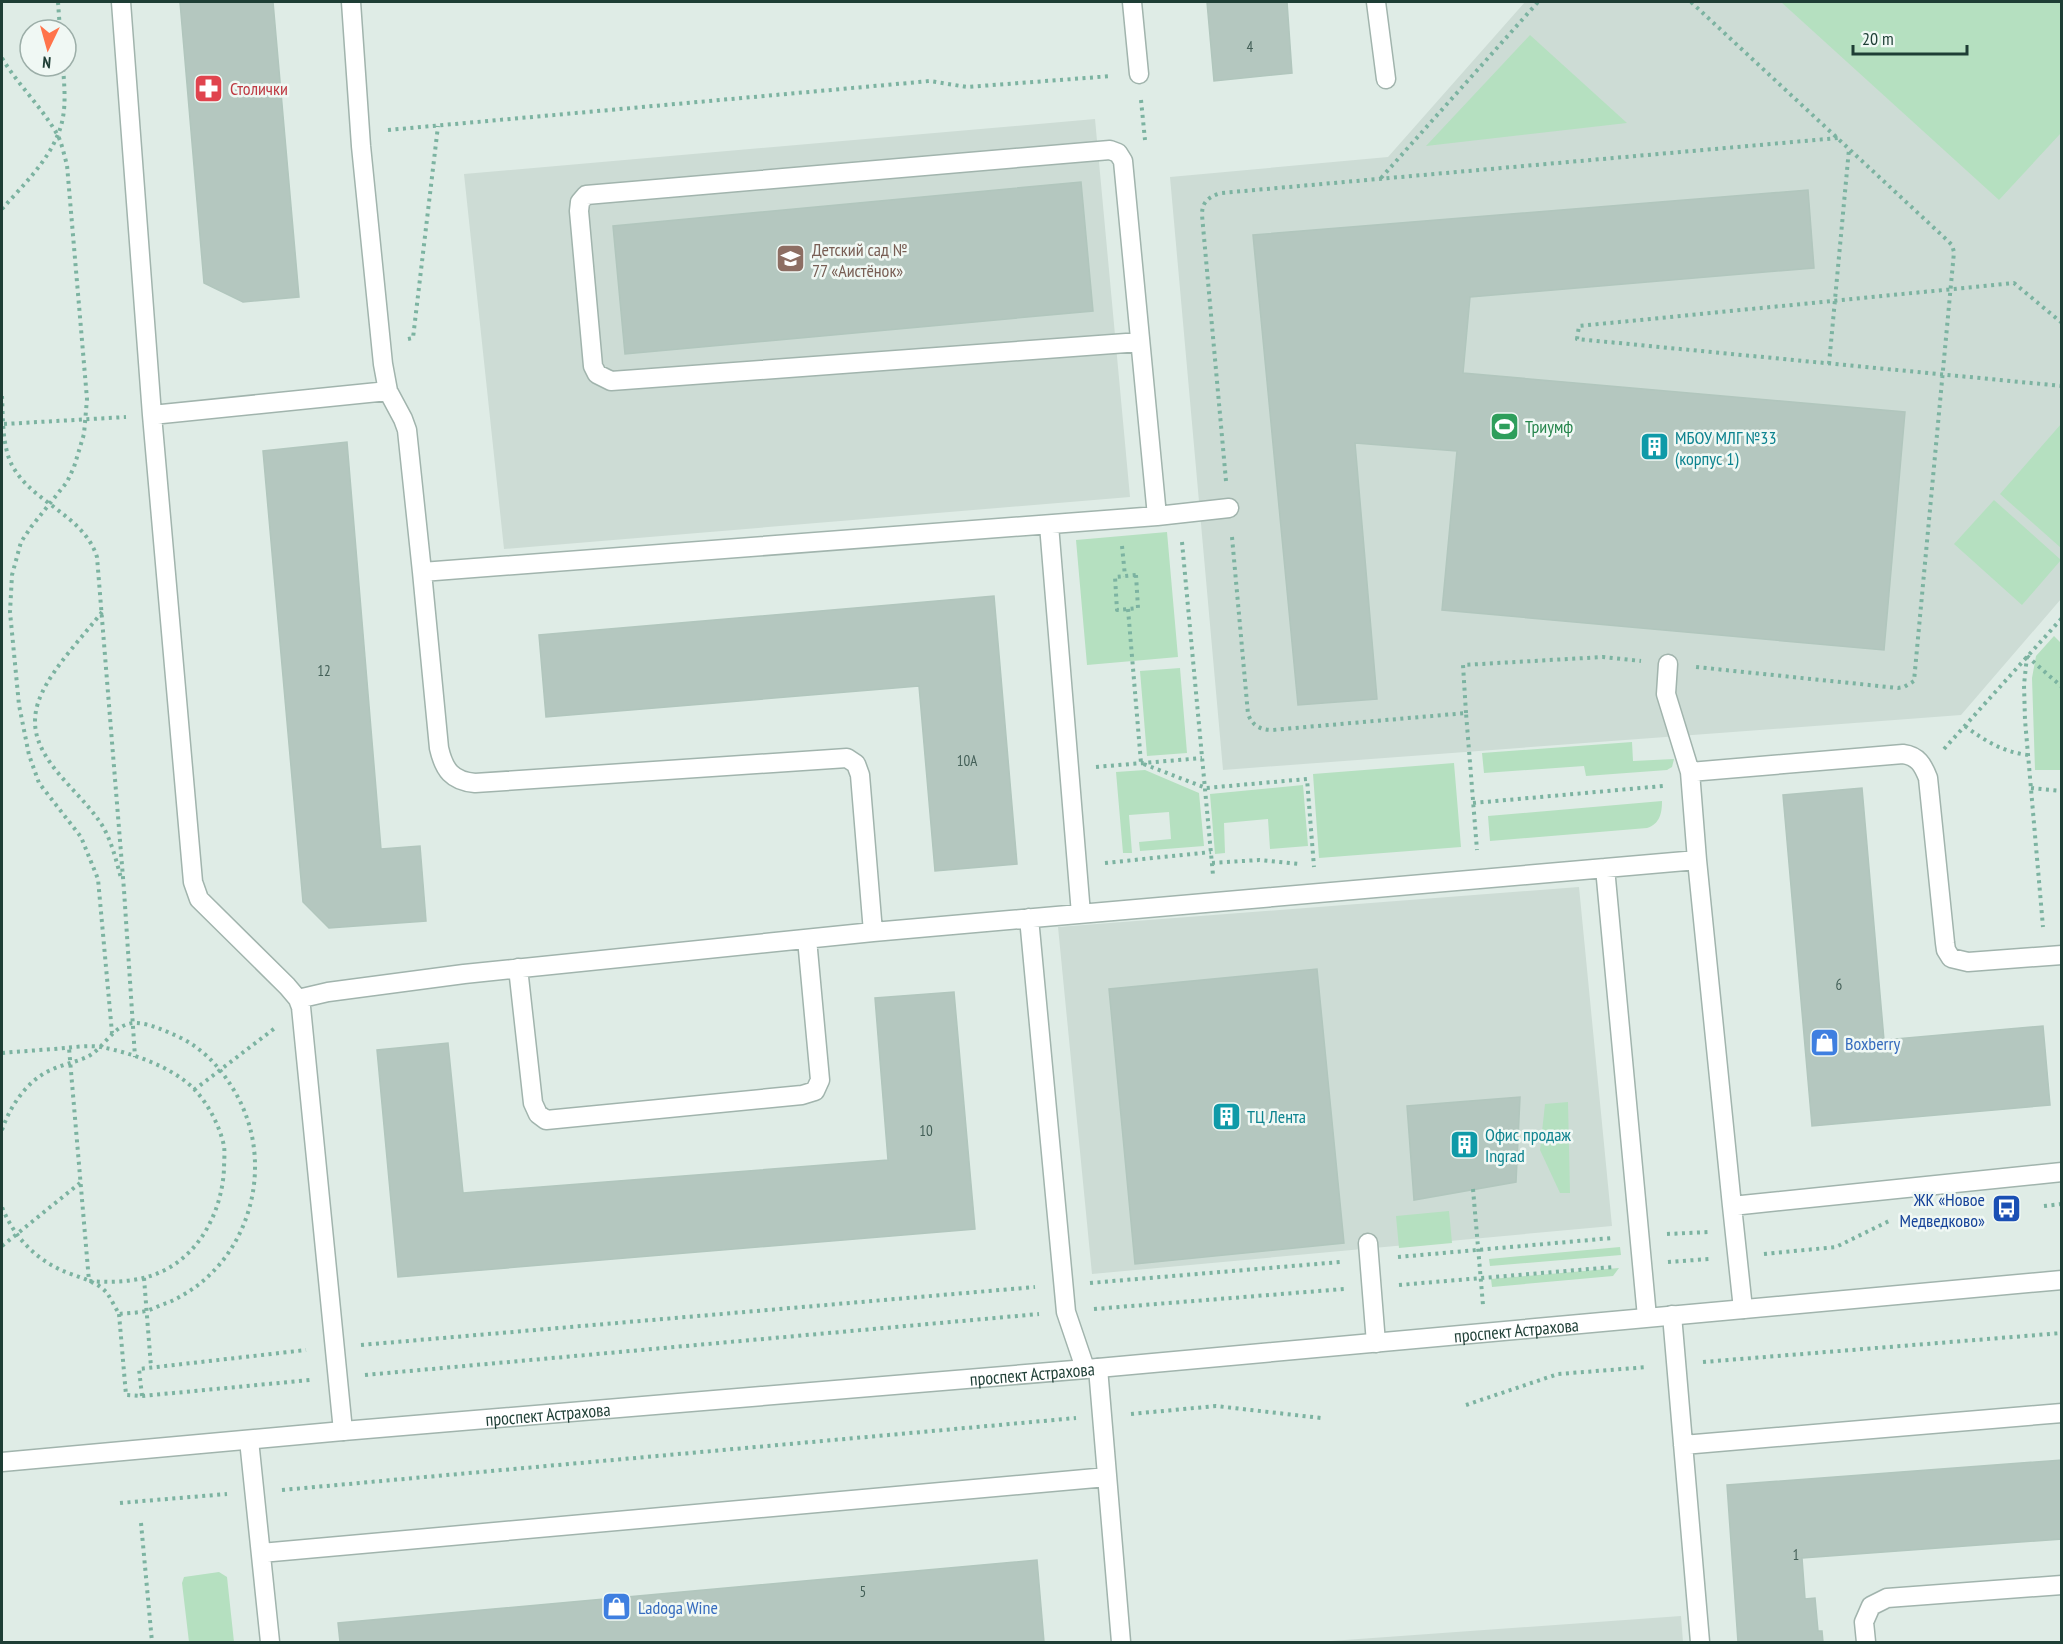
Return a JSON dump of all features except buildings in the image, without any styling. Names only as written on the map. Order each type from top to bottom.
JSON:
[{"type":"street","points":[[121,2],[152,415],[195,891],[208,908],[287,986],[300,1003],[343,1431]]},
{"type":"street","points":[[351,2],[360,133],[381,341],[388,391],[404,419],[407,430],[442,762],[454,778],[476,783],[848,758],[856,764],[860,775],[873,932]]},
{"type":"street","points":[[1132,2],[1138,74]]},
{"type":"street","points":[[1376,2],[1386,79]]},
{"type":"street","points":[[1140,342],[610,381],[597,374],[593,366],[579,207],[582,199],[591,194],[1110,150],[1118,153],[1123,161],[1157,516]]},
{"type":"street","points":[[152,415],[388,391]]},
{"type":"street","points":[[422,572],[1048,525],[1229,508]]},
{"type":"street","points":[[1048,525],[1082,914]]},
{"type":"street","points":[[1668,664],[1666,694],[1691,778],[1697,860],[1743,1309]]},
{"type":"street","points":[[1691,778],[1903,754],[1912,755],[1919,760],[1928,778],[1946,950],[1952,958],[1968,962],[2054,955]]},
{"type":"street","points":[[300,1003],[328,992],[518,968],[873,932],[1697,860]]},
{"type":"street","points":[[1605,868],[1647,1317]]},
{"type":"street","points":[[1029,918],[1066,1312],[1091,1368],[1101,1416],[1121,1642]]},
{"type":"street","points":[[518,968],[533,1103],[538,1114],[546,1120],[802,1095],[814,1091],[820,1080],[807,939]]},
{"type":"street","points":[[1732,1206],[2061,1172]]},
{"type":"street","points":[[1368,1243],[1376,1342]]},
{"type":"street","name":"проспект Астрахова","points":[[2,1462],[1091,1368],[2061,1280]]},
{"type":"street","points":[[1672,1315],[1700,1642]]},
{"type":"street","points":[[1683,1445],[2061,1413]]},
{"type":"street","points":[[249,1440],[270,1642]]},
{"type":"street","points":[[261,1553],[1107,1477]]},
{"type":"street","points":[[1866,1642],[1864,1622],[1870,1606],[1887,1598],[2061,1585]]},
{"type":"path","points":[[58,2],[59,18]]},
{"type":"path","points":[[1381,178],[1538,2]]},
{"type":"path","points":[[1479,879],[1463,665],[1603,657],[1898,688],[1914,681],[1952,289],[1954,252],[1952,245],[1691,2]]},
{"type":"path","points":[[2,57],[58,136],[68,165],[86,376],[86,419],[74,467],[67,482],[30,527],[21,542],[12,575],[10,612],[19,705],[29,755],[39,783],[81,837],[98,879],[112,1033]]},
{"type":"path","points":[[360,133],[930,81],[967,87],[1138,74]]},
{"type":"path","points":[[2,209],[31,176],[58,136],[64,117],[64,78]]},
{"type":"path","points":[[381,341],[413,339],[438,126]]},
{"type":"path","points":[[1466,713],[1272,730],[1264,730],[1251,721],[1248,714],[1202,207],[1211,196],[1221,193],[1838,138]]},
{"type":"path","points":[[1829,363],[1850,148]]},
{"type":"path","points":[[2061,323],[2014,284],[1579,326],[1577,339],[2061,386]]},
{"type":"path","points":[[2,396],[10,462],[25,482],[78,526],[94,546],[98,564],[135,1057]]},
{"type":"path","points":[[4,424],[152,415]]},
{"type":"path","points":[[1136,575],[1138,608],[1128,609],[1117,610],[1115,577],[1136,575]]},
{"type":"path","points":[[1128,609],[1141,763]]},
{"type":"path","points":[[102,611],[47,683],[38,704],[37,739],[44,756],[102,824],[124,890]]},
{"type":"path","points":[[1919,760],[1939,754],[2061,618]]},
{"type":"path","points":[[2027,656],[2061,687]]},
{"type":"path","points":[[2027,656],[2024,685],[2028,755],[2054,955]]},
{"type":"path","points":[[1965,726],[1992,746],[2028,755]]},
{"type":"path","points":[[1069,769],[1203,758]]},
{"type":"path","points":[[1141,763],[1206,788],[1307,779],[1317,893]]},
{"type":"path","points":[[1473,803],[1691,778]]},
{"type":"path","points":[[2031,788],[2061,791]]},
{"type":"path","points":[[1465,851],[1488,849]]},
{"type":"path","points":[[1077,865],[1211,852]]},
{"type":"path","points":[[1212,863],[1259,860],[1314,865]]},
{"type":"path","points":[[194,1090],[222,1070],[300,1003]]},
{"type":"path","points":[[2,1130],[8,1111],[32,1084],[50,1070],[89,1056],[112,1033],[132,1023],[154,1026],[190,1042],[222,1070],[243,1105],[252,1138],[255,1172],[253,1196],[242,1231],[221,1263],[204,1281],[179,1297],[147,1311],[118,1314]]},
{"type":"path","points":[[2,1053],[100,1047],[135,1057],[169,1070],[194,1090],[212,1114],[224,1147],[223,1188],[211,1224],[187,1254],[165,1270],[144,1278],[114,1283],[89,1281]]},
{"type":"path","points":[[69,1048],[89,1281]]},
{"type":"path","points":[[2,1246],[80,1182]]},
{"type":"path","points":[[1473,1189],[1485,1332]]},
{"type":"path","points":[[2,1207],[16,1235],[35,1254],[106,1292],[118,1314],[126,1395],[142,1396],[1066,1312],[1836,1247],[1894,1218]]},
{"type":"path","points":[[144,1278],[151,1366]]},
{"type":"path","points":[[1466,1406],[1558,1374],[2061,1333]]},
{"type":"path","points":[[287,1489],[1216,1406],[1321,1418]]},
{"type":"path","points":[[120,1503],[238,1493]]},
{"type":"path","points":[[141,1523],[152,1642]]},
{"type":"shaded area","points":[[1525,2],[2061,2],[2061,599],[1961,715],[1223,770],[1170,177],[1388,157]]},
{"type":"shaded area","name":"Детский сад № 77 «Аистёнок»","points":[[1095,119],[1130,497],[504,549],[464,174]]},
{"type":"shaded area","points":[[1579,887],[1612,1226],[1092,1274],[1058,927]]},
{"type":"shaded area","points":[[1681,1616],[1683,1642],[1317,1642]]},
{"type":"green space","points":[[1781,2],[2061,2],[2061,133],[1999,200]]},
{"type":"green space","points":[[1530,35],[1627,123],[1426,146]]},
{"type":"green space","points":[[2061,424],[2061,548],[2000,494]]},
{"type":"green space","points":[[1994,500],[2061,560],[2022,605],[1954,544]]},
{"type":"green space","points":[[1167,532],[1178,657],[1087,665],[1076,540]]},
{"type":"green space","points":[[2054,636],[2061,643],[2061,770],[2035,770],[2032,678],[2036,656]]},
{"type":"green space","points":[[1180,668],[1187,753],[1147,756],[1140,671]]},
{"type":"green space","points":[[1632,742],[1633,761],[1674,759],[1672,767],[1667,770],[1586,776],[1584,766],[1484,773],[1482,753]]},
{"type":"green space","points":[[1454,763],[1461,847],[1319,858],[1313,774]]},
{"type":"green space","points":[[1145,770],[1199,793],[1204,846],[1140,851],[1139,842],[1171,839],[1169,812],[1129,815],[1132,853],[1123,853],[1116,772]]},
{"type":"green space","points":[[1303,785],[1308,846],[1270,849],[1268,819],[1224,823],[1225,853],[1215,854],[1210,794]]},
{"type":"green space","points":[[1662,801],[1659,818],[1655,824],[1647,828],[1490,841],[1488,816]]},
{"type":"green space","points":[[1568,1102],[1570,1193],[1560,1193],[1540,1150],[1545,1104]]},
{"type":"green space","points":[[1449,1211],[1452,1243],[1399,1248],[1396,1216]]},
{"type":"green space","points":[[1620,1247],[1621,1255],[1490,1266],[1489,1259]]},
{"type":"green space","points":[[1619,1268],[1613,1276],[1492,1287],[1491,1279]]},
{"type":"green space","points":[[219,1572],[227,1577],[234,1642],[189,1642],[182,1583],[184,1577]]},
{"type":"place","name":"Столички","points":[[209,88]]},
{"type":"place","name":"Детский сад № 77 «Аистёнок»","points":[[791,259]]},
{"type":"place","name":"Триумф","points":[[1504,426]]},
{"type":"place","name":"МБОУ МЛГ №33 (корпус 1)","points":[[1654,447]]},
{"type":"place","name":"Boxberry","points":[[1824,1043]]},
{"type":"place","name":"ТЦ Лента","points":[[1226,1116]]},
{"type":"place","name":"Офис продаж Ingrad","points":[[1464,1144]]},
{"type":"place","name":"ЖК «Новое Медведково»","points":[[2006,1209]]},
{"type":"place","name":"Ladoga Wine","points":[[617,1607]]}]
